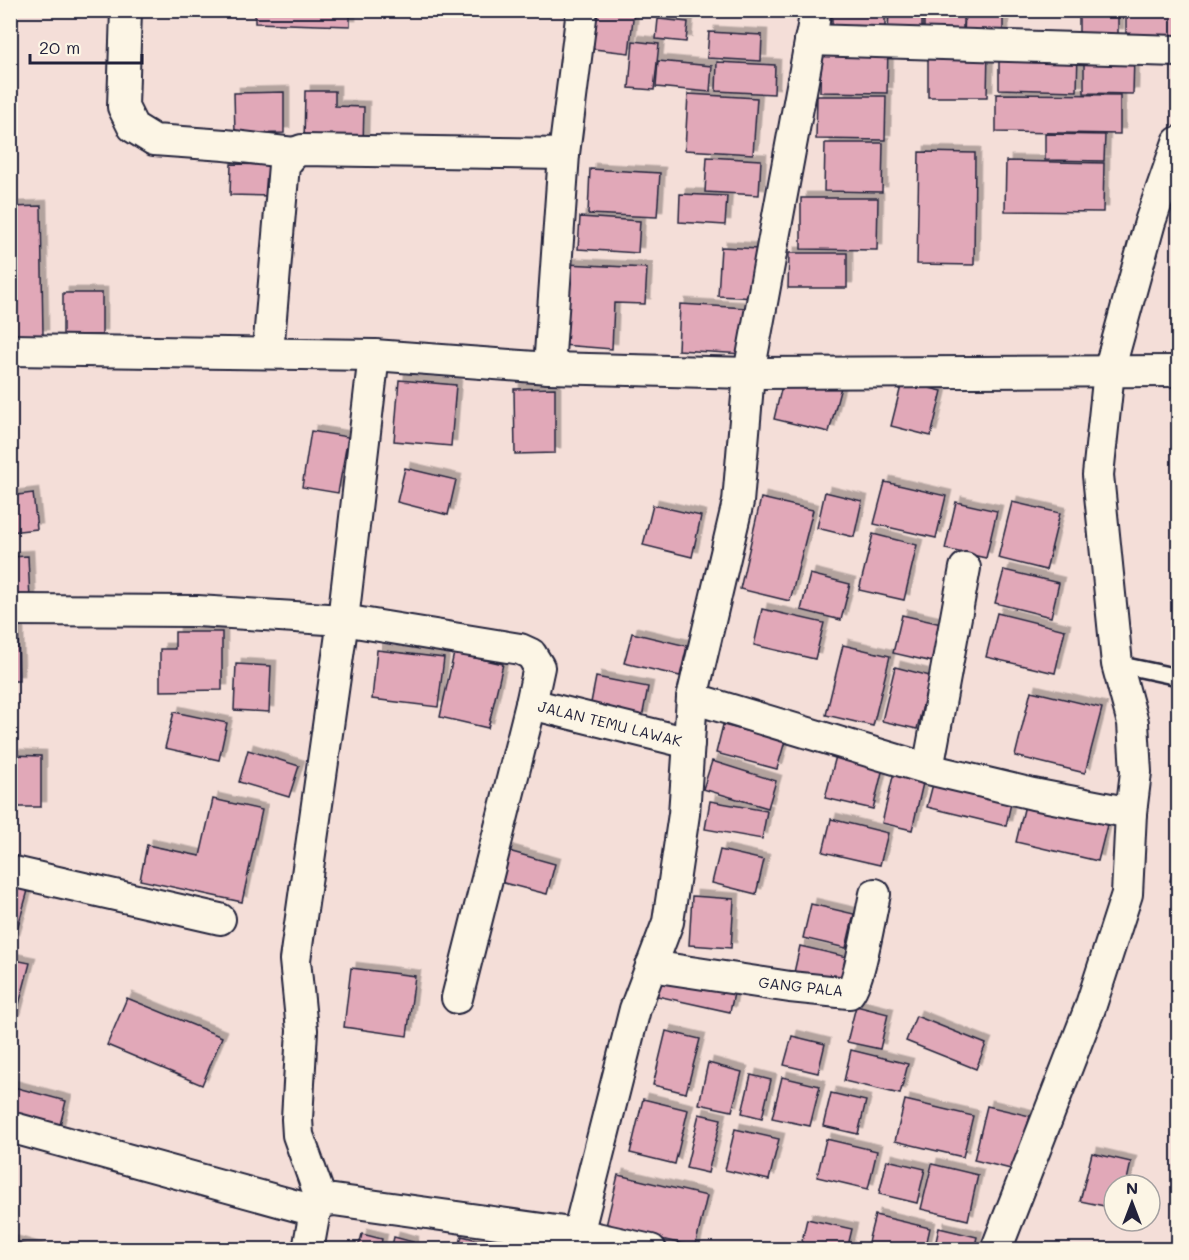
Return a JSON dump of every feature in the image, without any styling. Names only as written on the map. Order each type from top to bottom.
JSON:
[{"type":"street","points":[[126,10],[123,107],[133,127],[154,140],[294,153],[302,150],[341,150],[564,154]]},
{"type":"street","points":[[549,368],[564,154],[582,10]]},
{"type":"street","points":[[576,1242],[635,1009],[668,922],[684,814],[692,698],[738,501],[749,374],[816,10]]},
{"type":"street","points":[[810,40],[1179,51]]},
{"type":"street","points":[[996,1250],[1090,1008],[1127,894],[1131,813],[1136,772],[1133,723],[1117,664],[1098,475],[1109,371],[1150,222],[1179,142]]},
{"type":"street","points":[[268,352],[284,165],[294,153]]},
{"type":"street","points":[[10,350],[374,355],[549,368],[749,374],[1179,371]]},
{"type":"street","points":[[308,1250],[319,1207],[298,1135],[302,1030],[295,960],[343,620],[374,355]]},
{"type":"street","points":[[928,770],[965,568]]},
{"type":"street","points":[[10,610],[197,611],[343,620],[526,651],[531,654],[539,667],[458,998]]},
{"type":"street","points":[[692,698],[928,770],[1131,813]]},
{"type":"street","name":"JALAN TEMU LAWAK","points":[[531,704],[689,743]]},
{"type":"street","points":[[10,871],[220,919]]},
{"type":"street","name":"GANG PALA","points":[[651,966],[790,987],[849,993],[853,990],[857,976],[875,894]]},
{"type":"street","points":[[10,1127],[319,1207],[334,1200],[576,1242],[651,1250]]},
{"type":"lane","points":[[1117,664],[1179,677]]},
{"type":"building","points":[[255,10],[350,10],[350,26],[255,23]]},
{"type":"building","points":[[588,10],[634,10],[629,53],[585,48]]},
{"type":"building","points":[[832,10],[885,10],[885,27],[832,26]]},
{"type":"building","points":[[889,10],[922,10],[922,36],[888,35]]},
{"type":"building","points":[[924,10],[963,10],[963,33],[924,32]]},
{"type":"building","points":[[965,10],[1003,10],[1003,38],[964,37]]},
{"type":"building","points":[[1079,10],[1118,10],[1118,34],[1079,33]]},
{"type":"building","points":[[1126,10],[1178,10],[1177,36],[1126,35]]},
{"type":"building","points":[[658,19],[688,22],[686,42],[656,39]]},
{"type":"building","points":[[709,32],[762,35],[761,61],[707,58]]},
{"type":"building","points":[[633,41],[659,44],[654,90],[629,88]]},
{"type":"building","points":[[821,46],[888,47],[887,93],[820,92]]},
{"type":"building","points":[[928,50],[988,50],[987,97],[928,97]]},
{"type":"building","points":[[999,51],[1078,52],[1077,91],[999,89]]},
{"type":"building","points":[[1084,55],[1134,55],[1133,94],[1084,93]]},
{"type":"building","points":[[658,61],[712,66],[710,92],[656,87]]},
{"type":"building","points":[[717,62],[775,65],[774,94],[716,91]]},
{"type":"building","points":[[305,91],[335,91],[335,106],[364,107],[363,145],[304,144]]},
{"type":"building","points":[[284,92],[284,133],[235,134],[234,93]]},
{"type":"building","points":[[688,94],[757,98],[753,154],[685,150]]},
{"type":"building","points":[[996,94],[1120,95],[1120,134],[996,132]]},
{"type":"building","points":[[817,96],[886,96],[885,140],[816,139]]},
{"type":"building","points":[[1045,134],[1105,135],[1104,161],[1045,160]]},
{"type":"building","points":[[825,143],[883,143],[882,192],[824,191]]},
{"type":"building","points":[[919,152],[975,153],[974,265],[917,264]]},
{"type":"building","points":[[707,157],[761,160],[759,195],[705,192]]},
{"type":"building","points":[[1006,161],[1104,163],[1103,212],[1005,211]]},
{"type":"building","points":[[231,164],[270,165],[270,196],[230,195]]},
{"type":"building","points":[[590,169],[660,173],[657,217],[588,214]]},
{"type":"building","points":[[680,194],[727,196],[725,225],[679,222]]},
{"type":"building","points":[[801,198],[878,198],[877,250],[801,249]]},
{"type":"building","points":[[41,206],[43,335],[10,335],[10,207]]},
{"type":"building","points":[[580,217],[640,221],[638,253],[578,249]]},
{"type":"building","points":[[721,247],[759,249],[756,298],[718,296]]},
{"type":"building","points":[[789,253],[847,253],[847,288],[788,288]]},
{"type":"building","points":[[566,264],[647,268],[645,304],[614,303],[612,349],[562,345]]},
{"type":"building","points":[[63,293],[102,293],[102,335],[63,335]]},
{"type":"building","points":[[680,304],[746,308],[744,354],[678,350]]},
{"type":"building","points":[[785,373],[841,387],[829,432],[774,419]]},
{"type":"building","points":[[399,380],[456,385],[451,446],[394,441]]},
{"type":"building","points":[[902,382],[942,391],[931,436],[891,426]]},
{"type":"building","points":[[555,388],[555,453],[515,454],[514,389]]},
{"type":"building","points":[[311,431],[348,437],[338,493],[302,487]]},
{"type":"building","points":[[405,468],[456,480],[448,515],[397,502]]},
{"type":"building","points":[[885,482],[946,496],[936,538],[874,524]]},
{"type":"building","points":[[825,492],[862,501],[854,537],[817,528]]},
{"type":"building","points":[[33,493],[37,529],[10,532],[10,496]]},
{"type":"building","points":[[761,498],[813,510],[790,601],[740,589]]},
{"type":"building","points":[[956,502],[997,511],[986,558],[945,549]]},
{"type":"building","points":[[1012,502],[1060,513],[1046,570],[998,558]]},
{"type":"building","points":[[653,505],[701,516],[692,557],[643,545]]},
{"type":"building","points":[[873,534],[917,545],[904,600],[859,590]]},
{"type":"building","points":[[28,556],[30,600],[10,600],[10,557]]},
{"type":"building","points":[[1004,570],[1059,583],[1051,617],[995,603]]},
{"type":"building","points":[[810,574],[850,584],[841,620],[801,610]]},
{"type":"building","points":[[762,609],[824,623],[815,659],[754,645]]},
{"type":"building","points":[[997,613],[1065,630],[1055,673],[986,657]]},
{"type":"building","points":[[902,615],[946,625],[937,663],[893,653]]},
{"type":"building","points":[[175,632],[222,632],[222,690],[160,691],[160,649],[175,649]]},
{"type":"building","points":[[10,633],[18,633],[19,681],[10,681]]},
{"type":"building","points":[[632,633],[687,646],[680,676],[624,663]]},
{"type":"building","points":[[843,645],[890,656],[873,726],[826,715]]},
{"type":"building","points":[[377,650],[444,658],[438,707],[372,699]]},
{"type":"building","points":[[454,653],[503,664],[488,728],[440,717]]},
{"type":"building","points":[[236,664],[271,666],[269,712],[234,710]]},
{"type":"building","points":[[895,667],[930,676],[917,729],[882,721]]},
{"type":"building","points":[[596,677],[648,687],[642,718],[590,708]]},
{"type":"building","points":[[1031,691],[1102,708],[1085,773],[1015,756]]},
{"type":"building","points":[[174,712],[227,723],[219,760],[165,748]]},
{"type":"building","points":[[723,725],[785,741],[777,769],[716,753]]},
{"type":"building","points":[[248,750],[299,766],[289,797],[239,782]]},
{"type":"building","points":[[10,755],[41,756],[41,807],[10,807]]},
{"type":"building","points":[[836,756],[883,768],[873,809],[825,798]]},
{"type":"building","points":[[712,761],[776,781],[768,808],[703,789]]},
{"type":"building","points":[[894,772],[924,779],[912,830],[882,823]]},
{"type":"building","points":[[933,784],[1011,803],[1006,826],[927,807]]},
{"type":"building","points":[[213,799],[262,810],[242,902],[140,880],[147,845],[200,856]]},
{"type":"building","points":[[710,801],[767,811],[762,839],[705,829]]},
{"type":"building","points":[[1025,805],[1107,825],[1098,861],[1016,842]]},
{"type":"building","points":[[831,819],[888,833],[880,865],[823,852]]},
{"type":"building","points":[[505,850],[555,864],[547,894],[496,881]]},
{"type":"building","points":[[720,850],[764,860],[756,894],[712,883]]},
{"type":"building","points":[[1178,851],[1178,883],[1170,881]]},
{"type":"building","points":[[10,881],[29,887],[14,940],[10,939]]},
{"type":"building","points":[[692,896],[734,899],[731,948],[689,945]]},
{"type":"building","points":[[811,904],[854,914],[846,948],[803,938]]},
{"type":"building","points":[[800,946],[847,957],[839,988],[793,977]]},
{"type":"building","points":[[10,959],[30,963],[15,1020],[10,1019]]},
{"type":"building","points":[[654,967],[736,984],[730,1012],[648,994]]},
{"type":"building","points":[[351,968],[415,976],[407,1036],[344,1027]]},
{"type":"building","points":[[127,998],[222,1037],[202,1085],[107,1045]]},
{"type":"building","points":[[856,1006],[888,1014],[880,1049],[847,1042]]},
{"type":"building","points":[[916,1016],[986,1044],[976,1069],[906,1041]]},
{"type":"building","points":[[666,1031],[700,1039],[686,1093],[653,1085]]},
{"type":"building","points":[[792,1036],[825,1044],[818,1073],[784,1065]]},
{"type":"building","points":[[851,1050],[908,1064],[900,1094],[844,1081]]},
{"type":"building","points":[[708,1063],[742,1072],[732,1111],[699,1104]]},
{"type":"building","points":[[751,1075],[771,1080],[762,1118],[742,1113]]},
{"type":"building","points":[[782,1077],[820,1086],[810,1126],[772,1118]]},
{"type":"building","points":[[10,1086],[66,1101],[59,1129],[10,1115]]},
{"type":"building","points":[[831,1093],[866,1101],[858,1134],[823,1126]]},
{"type":"building","points":[[643,1099],[688,1110],[675,1164],[630,1153]]},
{"type":"building","points":[[905,1100],[973,1116],[963,1157],[895,1141]]},
{"type":"building","points":[[987,1106],[1030,1116],[1015,1170],[974,1160]]},
{"type":"building","points":[[699,1114],[721,1119],[708,1173],[686,1168]]},
{"type":"building","points":[[735,1129],[779,1139],[769,1180],[725,1170]]},
{"type":"building","points":[[826,1139],[877,1151],[868,1189],[817,1177]]},
{"type":"building","points":[[1092,1153],[1131,1162],[1129,1173],[1102,1173],[1102,1206],[1080,1201]]},
{"type":"building","points":[[887,1160],[925,1169],[917,1203],[879,1194]]},
{"type":"building","points":[[932,1164],[978,1175],[968,1220],[921,1209]]},
{"type":"building","points":[[618,1175],[707,1196],[695,1247],[606,1226]]},
{"type":"building","points":[[875,1215],[930,1228],[925,1250],[866,1250]]},
{"type":"building","points":[[807,1219],[852,1229],[847,1250],[800,1250]]},
{"type":"building","points":[[939,1228],[977,1237],[974,1250],[934,1250]]},
{"type":"building","points":[[495,1233],[514,1238],[512,1250],[491,1250]]},
{"type":"building","points":[[362,1234],[382,1239],[380,1250],[358,1250]]},
{"type":"building","points":[[462,1236],[482,1241],[479,1250],[458,1250]]},
{"type":"building","points":[[394,1237],[413,1242],[412,1250],[391,1250]]},
{"type":"building","points":[[10,1241],[41,1250],[10,1250]]},
{"type":"building","points":[[521,1241],[541,1246],[540,1250],[519,1250]]}]
